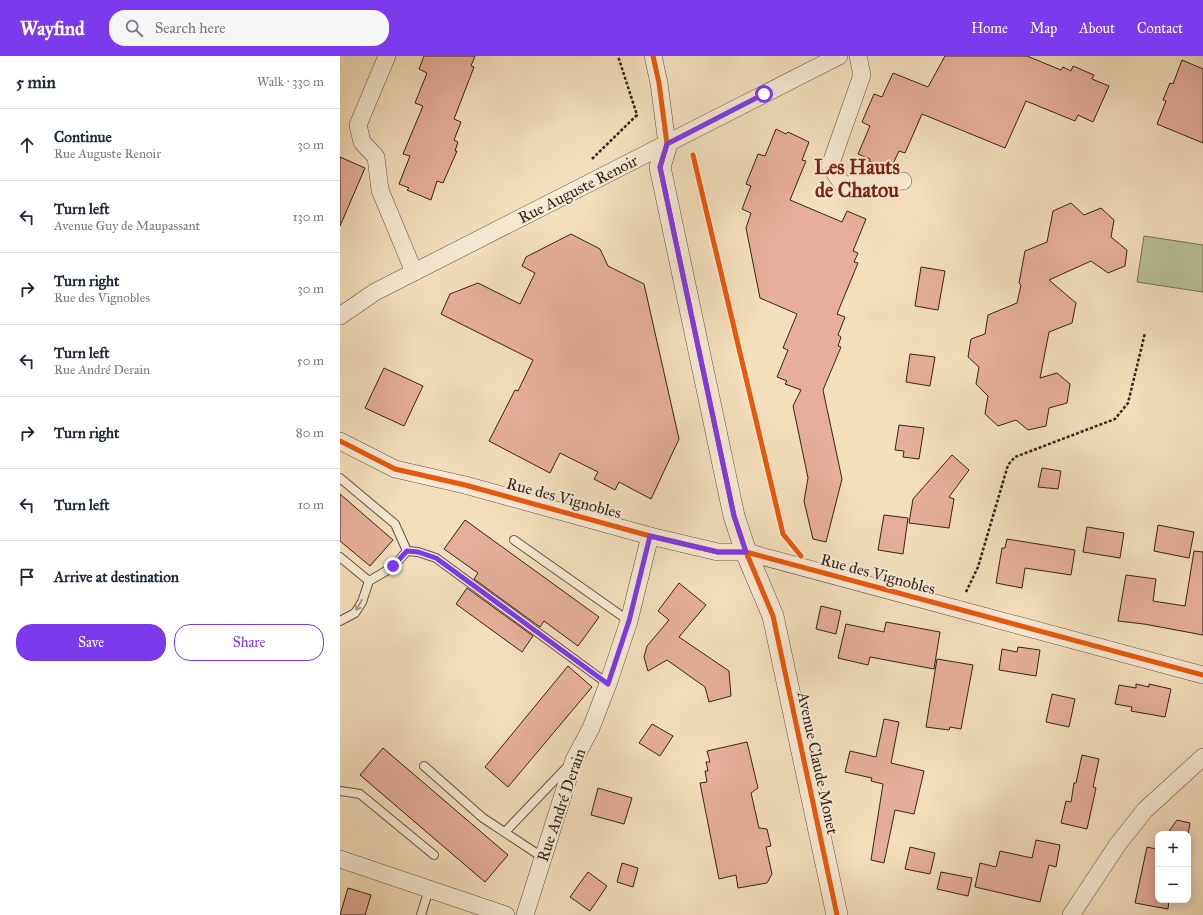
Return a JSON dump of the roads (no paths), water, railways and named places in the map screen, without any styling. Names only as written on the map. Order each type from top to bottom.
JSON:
[{"type":"street","points":[[387,56],[358,125],[362,142],[376,157],[380,190],[414,272]]},
{"type":"street","points":[[653,56],[659,83],[667,144]]},
{"type":"street","name":"Rue Auguste Renoir","points":[[340,316],[375,292],[839,56]]},
{"type":"street","points":[[858,56],[862,75],[830,166],[843,185],[903,181]]},
{"type":"street","name":"Avenue Claude Monet","points":[[667,144],[660,167],[734,516],[746,552],[772,616],[837,915]]},
{"type":"street","name":"Rue des Vignobles","points":[[340,441],[394,469],[465,484],[650,536],[718,552],[746,552],[1203,675]]},
{"type":"street","name":"Rue André Derain","points":[[525,915],[542,857],[574,760],[592,728],[629,621],[650,536]]},
{"type":"street","points":[[1071,915],[1118,844],[1145,810],[1203,757]]},
{"type":"street","points":[[340,859],[506,915]]},
{"type":"lane","points":[[340,478],[395,524],[407,551]]},
{"type":"lane","points":[[514,540],[629,621]]},
{"type":"lane","points":[[340,621],[355,613],[362,602],[369,581],[393,566],[407,551]]},
{"type":"lane","points":[[407,551],[418,552],[436,558],[608,684]]},
{"type":"lane","points":[[340,557],[369,581]]},
{"type":"lane","points":[[505,832],[574,760]]},
{"type":"lane","points":[[424,766],[483,818],[542,857]]},
{"type":"lane","points":[[340,791],[360,794],[434,855]]},
{"type":"lane","points":[[421,915],[429,889]]},
{"type":"district","name":"Les Hauts de Chatou","points":[[857,178]]}]
